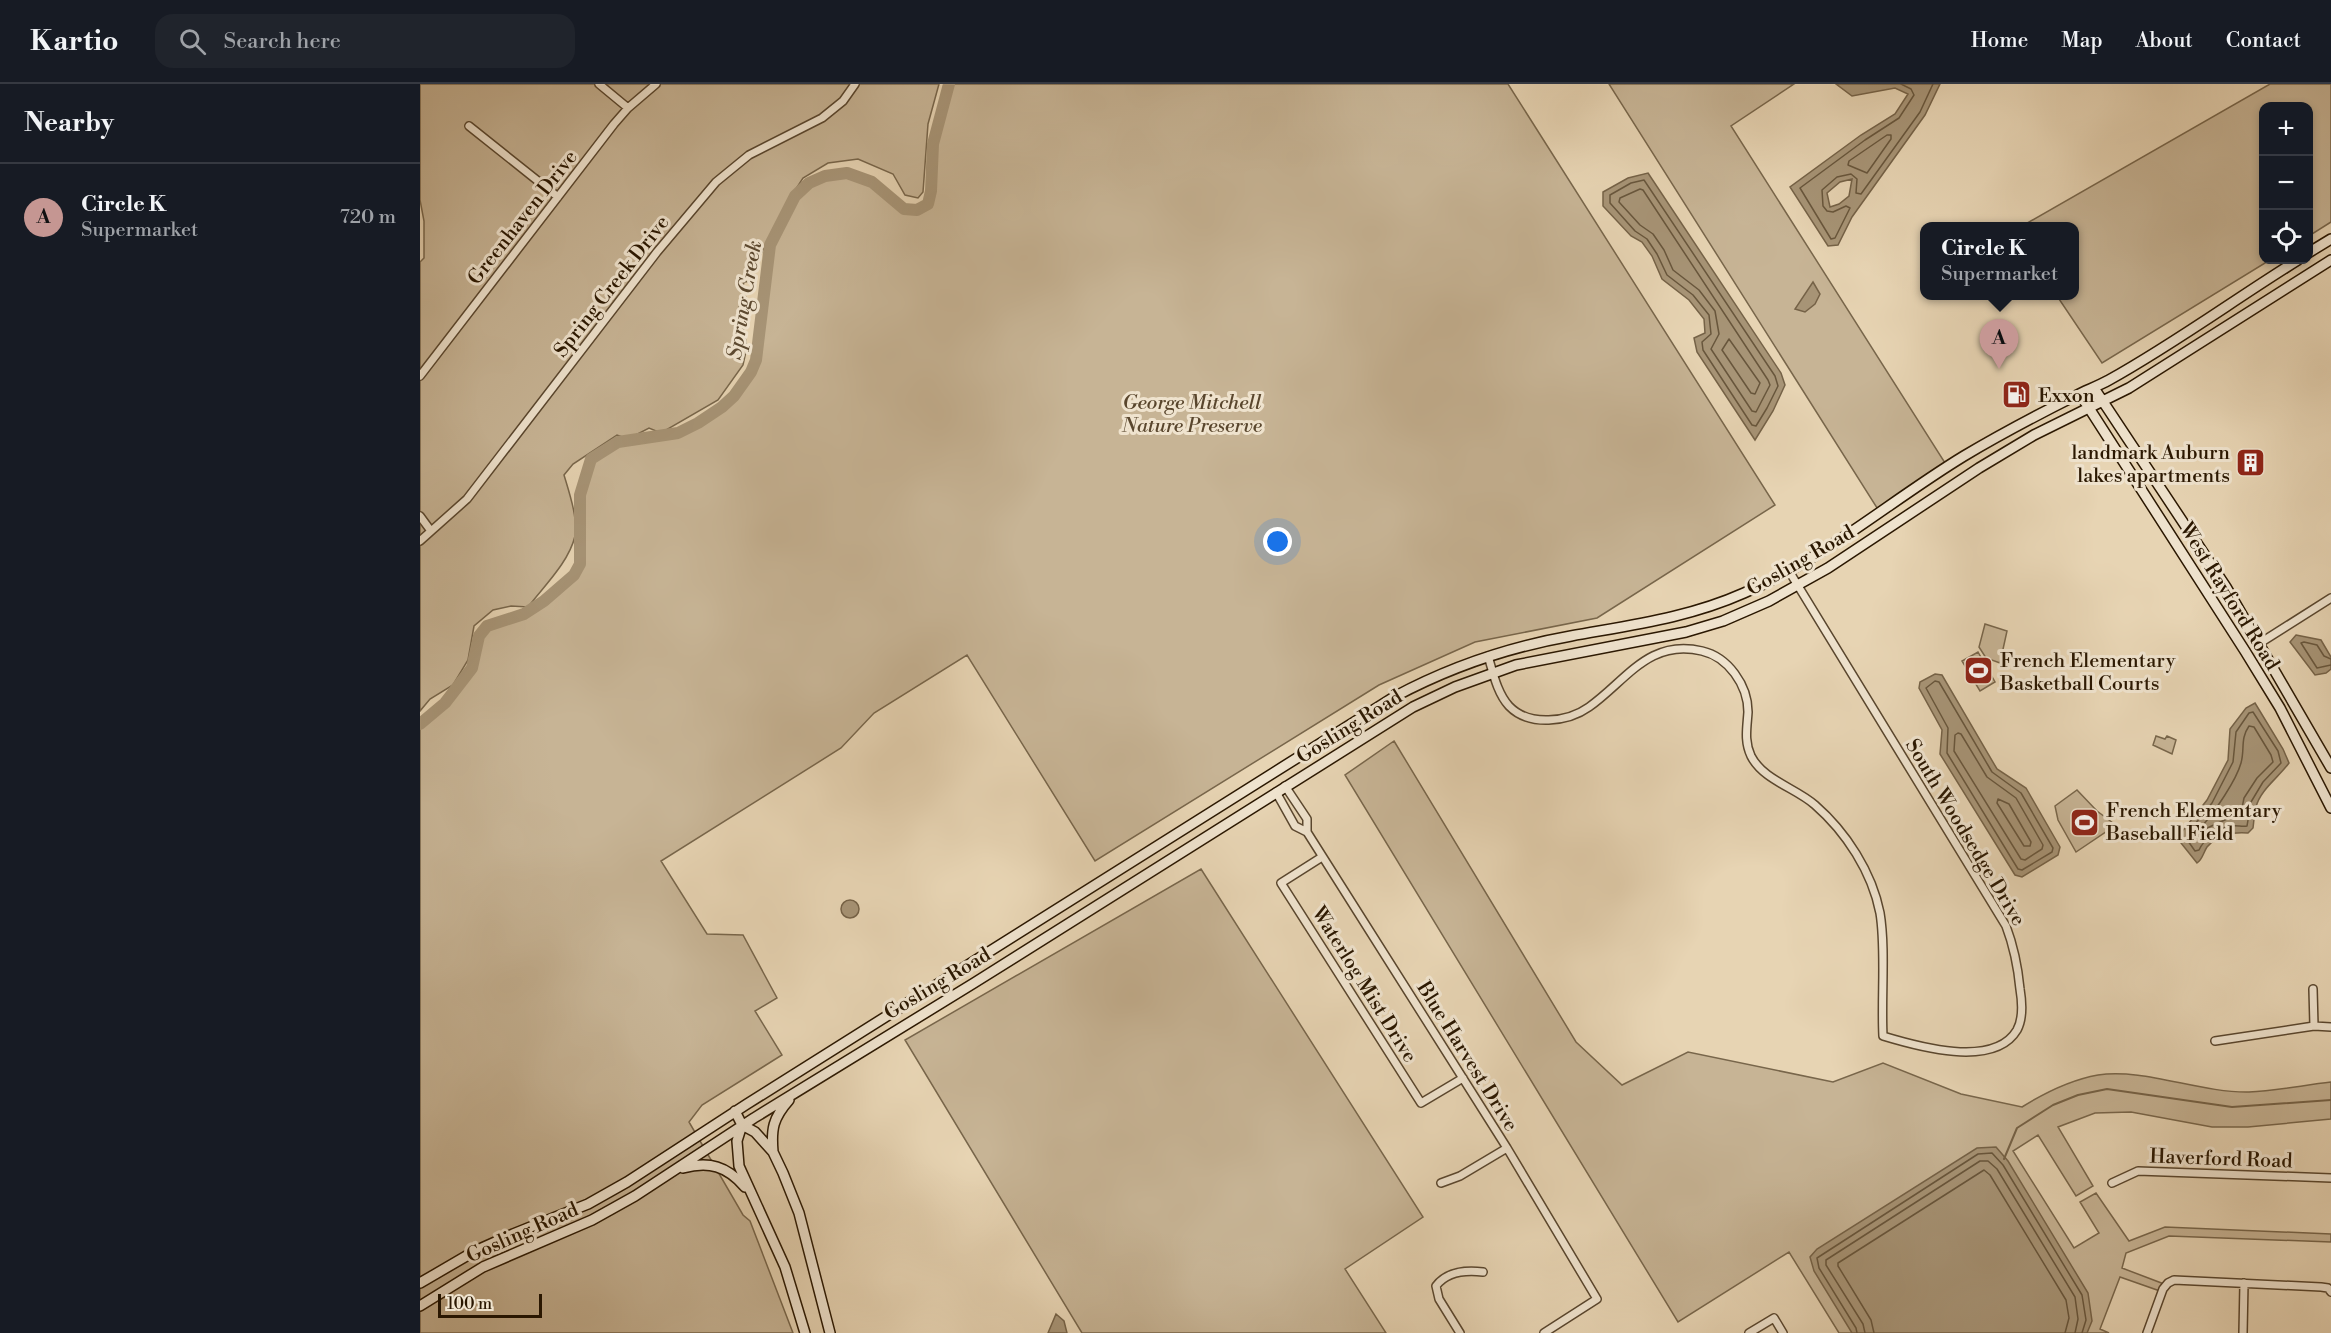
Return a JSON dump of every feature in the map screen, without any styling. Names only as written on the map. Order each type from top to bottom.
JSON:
[{"type":"main road","points":[[2313,250],[2331,239]]},
{"type":"main road","name":"Gosling Road","points":[[420,1306],[483,1268],[592,1220],[672,1172],[742,1125],[974,983],[1413,707],[1493,672],[1541,659],[1646,641],[1701,628],[1754,609],[1828,568],[1979,468],[2034,435],[2104,402],[2146,378],[2331,260]]},
{"type":"main road","name":"Gosling Road","points":[[420,1283],[443,1268],[513,1234],[588,1204],[627,1182],[735,1111],[1394,697],[1443,672],[1488,656],[1570,636],[1678,616],[1745,593],[1822,552],[1962,457],[2094,388],[2168,345],[2291,264]]},
{"type":"main road","name":"West Rayford Road","points":[[2094,388],[2226,587],[2331,768]]},
{"type":"main road","name":"West Rayford Road","points":[[2080,394],[2280,708],[2331,808]]},
{"type":"main road","points":[[794,1093],[780,1110],[771,1130],[773,1152],[799,1213],[830,1333]]},
{"type":"main road","points":[[735,1111],[742,1125],[755,1132],[773,1152]]},
{"type":"main road","points":[[742,1125],[737,1141],[739,1166],[785,1267],[805,1333]]},
{"type":"main road","points":[[672,1172],[691,1166],[711,1164],[734,1175],[751,1194]]},
{"type":"street","points":[[599,84],[628,108]]},
{"type":"street","name":"Greenhaven Drive","points":[[420,376],[628,108],[656,84]]},
{"type":"street","name":"Spring Creek Drive","points":[[420,541],[468,499],[657,252],[716,182],[750,156],[822,118],[843,101],[855,84]]},
{"type":"street","points":[[469,126],[558,197]]},
{"type":"street","points":[[420,516],[431,531]]},
{"type":"street","name":"South Woodsedge Drive","points":[[1493,672],[1500,692],[1509,706],[1532,717],[1554,719],[1569,717],[1584,710],[1637,665],[1660,653],[1678,649],[1696,650],[1715,656],[1730,667],[1745,692],[1748,712],[1746,737],[1752,758],[1763,772],[1802,795],[1827,816],[1852,847],[1872,887],[1880,913],[1883,1036],[1910,1044],[1952,1051],[1985,1051],[2003,1044],[2016,1031],[2019,1024],[2021,996],[2018,970],[2006,926],[1790,571]]},
{"type":"street","points":[[2260,643],[2331,598]]},
{"type":"street","points":[[1488,656],[1493,672]]},
{"type":"street","name":"Blue Harvest Drive","points":[[1286,786],[1307,819],[1307,832],[1322,857],[1507,1148],[1597,1299],[1558,1325]]},
{"type":"street","name":"Blue Harvest Drive","points":[[1276,792],[1295,826],[1307,832]]},
{"type":"street","name":"Waterlog Mist Drive","points":[[1322,857],[1281,883],[1421,1103],[1463,1078]]},
{"type":"street","points":[[2313,989],[2314,1026]]},
{"type":"street","points":[[2216,1041],[2314,1026],[2331,1028]]},
{"type":"street","points":[[1441,1183],[1460,1176],[1507,1148]]},
{"type":"street","name":"Haverford Road","points":[[2112,1183],[2138,1171],[2331,1178]]},
{"type":"street","points":[[1460,1333],[1439,1299],[1436,1286],[1441,1280],[1464,1270],[1483,1272]]},
{"type":"street","points":[[2147,1333],[2165,1286],[2174,1280],[2321,1287],[2328,1288],[2331,1292]]},
{"type":"street","points":[[2243,1333],[2244,1283]]},
{"type":"street","points":[[1749,1333],[1774,1318],[1783,1333]]},
{"type":"street","points":[[1544,1333],[1558,1325],[1563,1333]]},
{"type":"green space","points":[[420,84],[939,84],[928,124],[923,192],[918,198],[905,195],[893,174],[858,159],[828,163],[803,178],[786,204],[761,254],[749,269],[753,281],[744,282],[742,290],[747,299],[739,307],[747,347],[743,365],[718,400],[661,433],[649,428],[628,439],[617,435],[573,464],[564,475],[576,529],[572,546],[562,564],[528,607],[511,606],[493,610],[474,626],[468,660],[453,685],[430,699],[420,711],[420,262],[424,258],[424,221],[420,200]]},
{"type":"green space","name":"George Mitchell Nature Preserve","points":[[949,84],[1508,84],[1775,505],[1597,618],[1475,642],[1379,685],[1095,861],[967,655],[874,713],[841,748],[661,861],[707,934],[743,935],[777,998],[755,1011],[782,1055],[702,1105],[689,1122],[743,1215],[750,1221],[793,1333],[420,1333],[420,724],[445,703],[472,668],[479,636],[487,626],[524,614],[544,601],[574,575],[580,564],[580,495],[591,459],[618,442],[677,433],[698,423],[734,396],[751,372],[756,360],[770,245],[795,196],[809,183],[825,176],[847,173],[872,182],[904,209],[917,210],[927,204],[931,191],[933,144]]},
{"type":"green space","points":[[1609,84],[1794,84],[1731,126],[1947,466],[1879,511]]},
{"type":"green space","points":[[2270,84],[2331,84],[2331,222],[2313,233],[2313,102],[2259,102],[2259,264],[2263,264],[2102,363],[2060,300],[2079,300],[2079,222],[2029,222]]},
{"type":"green space","points":[[1985,624],[2007,631],[2000,663],[1986,658],[1979,647]]},
{"type":"green space","name":"French Elementary Basketball Courts","points":[[1978,652],[1995,682],[1980,691],[1962,661]]},
{"type":"green space","points":[[2156,736],[2165,739],[2167,736],[2176,740],[2172,754],[2153,745]]},
{"type":"green space","points":[[1394,741],[1576,1042],[1622,1085],[1688,1052],[1833,1082],[1883,1063],[1961,1094],[2022,1107],[2058,1087],[2098,1075],[2134,1075],[2211,1089],[2249,1092],[2331,1082],[2331,1119],[2248,1127],[2212,1127],[2131,1112],[2095,1113],[2058,1127],[2093,1186],[2076,1196],[2038,1135],[2013,1151],[2074,1248],[2099,1233],[2080,1202],[2096,1193],[2129,1241],[2165,1227],[2331,1234],[2331,1242],[2169,1236],[2126,1253],[2122,1268],[2164,1284],[2160,1291],[2120,1277],[2100,1329],[2109,1333],[1839,1333],[1789,1252],[1678,1322],[1345,775]]},
{"type":"green space","name":"French Elementary Baseball Field","points":[[2077,790],[2097,811],[2113,823],[2113,827],[2076,852],[2058,820],[2055,806]]},
{"type":"green space","points":[[1201,869],[1423,1217],[1345,1269],[1386,1333],[1082,1333],[905,1040]]},
{"type":"water","points":[[1836,84],[1940,84],[1925,115],[1852,217],[1838,245],[1828,246],[1790,187],[1861,135],[1895,114],[1908,94],[1895,88],[1852,96]],"holes":[[[1852,179],[1849,196],[1839,204],[1830,207],[1827,193],[1840,182]]]},
{"type":"water","points":[[1648,173],[1781,373],[1785,385],[1773,411],[1755,440],[1697,352],[1694,338],[1705,333],[1704,319],[1689,300],[1662,279],[1652,256],[1642,242],[1631,236],[1603,206],[1603,192],[1628,178]]},
{"type":"water","points":[[1813,282],[1820,294],[1815,304],[1805,312],[1795,309]]},
{"type":"water","points":[[2296,635],[2321,640],[2331,657],[2331,669],[2326,673],[2315,675],[2290,642]]},
{"type":"water","points":[[1935,674],[1942,675],[1997,769],[2026,788],[2060,847],[2058,855],[2022,877],[2015,875],[1940,754],[1942,730],[1919,688],[1920,682]]},
{"type":"water","points":[[2255,703],[2289,763],[2258,801],[2253,828],[2248,833],[2231,834],[2216,839],[2207,847],[2197,863],[2181,843],[2181,833],[2207,800],[2228,760],[2230,729],[2246,708]]},
{"type":"water","points":[[850,900],[856,903],[859,909],[856,915],[850,918],[844,915],[841,909],[844,903]]},
{"type":"water","points":[[1996,1147],[2008,1161],[2088,1293],[2092,1321],[2087,1333],[1852,1333],[1814,1271],[1810,1257],[1817,1249],[1977,1148]]},
{"type":"water","points":[[1056,1314],[1064,1321],[1067,1333],[1048,1333]]},
{"type":"waterway","name":"Spring Creek","points":[[420,724],[445,703],[472,668],[479,636],[487,626],[524,614],[544,601],[574,575],[580,564],[580,495],[591,459],[618,442],[678,433],[698,423],[734,396],[751,372],[756,360],[770,245],[795,196],[809,183],[825,176],[847,173],[872,182],[904,209],[917,210],[928,204],[931,191],[933,144],[949,84]]},
{"type":"waterway","points":[[2004,1159],[2017,1128],[2053,1105],[2078,1095],[2107,1089],[2232,1107],[2331,1100]]},
{"type":"place","name":"Circle K","points":[[1999,369]]},
{"type":"place","name":"Exxon","points":[[2017,395]]},
{"type":"place","name":"landmark Auburn lakes apartments","points":[[2251,463]]},
{"type":"place","name":"French Elementary Basketball Courts","points":[[1979,671]]},
{"type":"place","name":"French Elementary Baseball Field","points":[[2085,822]]}]
